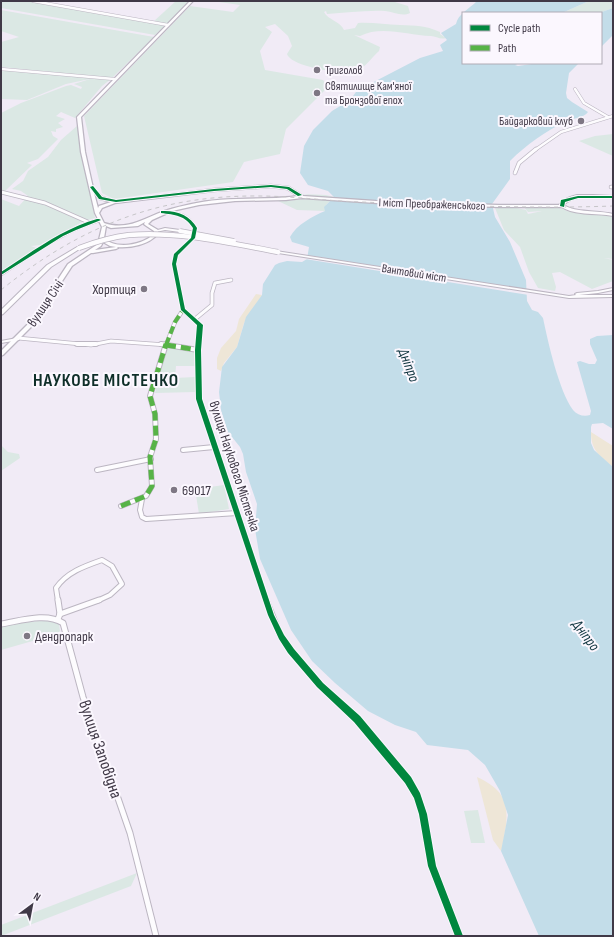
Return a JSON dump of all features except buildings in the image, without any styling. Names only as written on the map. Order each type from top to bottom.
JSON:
[{"type":"main road","points":[[151,227],[103,224],[99,220],[84,152],[79,117],[114,79],[192,1]]},
{"type":"main road","points":[[97,213],[98,210],[104,205],[121,201],[214,190],[271,186],[288,188],[301,196]]},
{"type":"main road","points":[[92,187],[101,198],[121,201]]},
{"type":"main road","points":[[135,225],[163,212],[179,207],[220,201],[286,199],[301,196]]},
{"type":"main road","name":"I міст Преображенського","points":[[301,196],[383,202],[499,206],[560,206]]},
{"type":"main road","points":[[613,197],[572,197],[563,202],[560,206],[574,210],[600,212],[613,215]]},
{"type":"main road","points":[[89,253],[132,246],[153,238],[156,231],[146,222],[150,218]]},
{"type":"main road","points":[[89,253],[100,245],[103,224]]},
{"type":"main road","points":[[102,236],[109,230],[122,226]]},
{"type":"main road","name":"Вантовий міст","points":[[1,313],[49,266],[79,248],[118,236],[152,233],[190,237],[551,295]]},
{"type":"main road","points":[[102,236],[108,244],[132,246]]},
{"type":"main road","name":"вулиця Січі","points":[[1,354],[18,338],[37,316],[70,265],[89,253]]},
{"type":"main road","points":[[551,295],[582,294],[613,288]]},
{"type":"main road","points":[[551,295],[586,298],[613,296]]},
{"type":"street","points":[[33,1],[168,25]]},
{"type":"street","points":[[1,69],[114,79]]},
{"type":"street","points":[[575,89],[576,95],[581,101],[608,117]]},
{"type":"street","points":[[515,173],[516,167],[522,159],[546,139],[565,128],[613,116]]},
{"type":"street","points":[[1,192],[12,193],[88,222]]},
{"type":"street","points":[[179,207],[177,210],[179,214]]},
{"type":"street","points":[[163,212],[179,214],[192,221],[195,228],[193,238],[174,259],[183,310],[185,313],[195,319],[212,305],[212,293],[215,284],[231,280]]},
{"type":"street","points":[[1,274],[46,244],[88,222],[99,220]]},
{"type":"street","points":[[156,231],[166,229],[180,231],[278,252]]},
{"type":"street","points":[[121,506],[142,499],[149,492],[152,486],[150,459],[156,439],[155,414],[150,396],[166,345],[175,322],[183,310]]},
{"type":"street","name":"вулиця Наукового Містечка","points":[[195,319],[200,325],[198,350],[199,399],[271,615],[281,637],[290,651],[320,685],[357,719],[408,780],[417,796],[423,814],[432,866],[459,936]]},
{"type":"street","points":[[1,342],[18,338],[91,345],[111,341],[166,345],[198,350]]},
{"type":"street","points":[[183,450],[214,447]]},
{"type":"street","points":[[97,470],[150,459]]},
{"type":"street","points":[[142,499],[140,514],[146,519],[238,513]]},
{"type":"street","name":"вулиця Заповідна","points":[[59,616],[103,598],[118,590],[122,584],[120,578],[110,564],[102,560],[88,565],[61,581],[56,588],[59,616],[64,626],[83,697],[130,833],[156,936]]},
{"type":"street","points":[[1,624],[59,616]]},
{"type":"shaded area","points":[[1,1],[26,1],[166,25],[155,35],[1,8]]},
{"type":"shaded area","points":[[176,1],[190,1],[167,24],[153,22]]},
{"type":"shaded area","points":[[212,1],[395,2],[408,6],[410,13],[401,14],[385,11],[363,11],[327,14],[326,11],[324,12],[344,30],[355,28],[358,23],[416,26],[429,28],[440,32],[440,34],[446,38],[442,39],[433,36],[385,31],[377,31],[360,36],[354,35],[380,47],[379,51],[359,70],[341,72],[318,69],[298,63],[291,59],[287,54],[292,46],[288,36],[275,24],[265,27],[272,32],[260,51],[265,70],[323,80],[328,87],[286,129],[280,154],[244,162],[233,182],[114,199],[102,193],[84,116],[190,6],[233,12],[240,5]]},
{"type":"shaded area","points":[[589,1],[613,1],[613,8],[602,12],[564,12]]},
{"type":"shaded area","points":[[1,10],[154,37],[112,78],[1,67],[1,42],[19,37],[1,31],[1,16],[3,15],[1,14]]},
{"type":"shaded area","points":[[1,70],[111,79],[102,86],[75,118],[61,112],[56,116],[65,119],[58,123],[63,127],[56,129],[56,132],[51,131],[53,136],[58,139],[38,159],[27,163],[32,165],[5,191],[1,190],[1,113],[21,103],[66,86],[71,85],[81,89],[82,87],[74,84],[90,79],[66,84],[27,100],[1,99]]},
{"type":"shaded area","points":[[77,126],[95,218],[84,221],[40,245],[31,246],[39,249],[1,274],[1,199],[19,206],[28,196],[21,191],[12,189],[23,181],[28,171],[48,157],[61,140]]},
{"type":"shaded area","points":[[613,134],[613,156],[579,141],[595,136]]},
{"type":"shaded area","points":[[302,194],[326,195],[334,197],[326,205],[325,211],[297,210],[278,201],[307,198],[308,195]]},
{"type":"shaded area","points":[[524,207],[559,207],[567,211],[613,217],[613,259],[604,258],[613,260],[613,281],[592,289],[560,272],[552,273],[556,287],[555,291],[538,288],[529,272],[520,247],[504,230],[495,208],[517,208],[526,210],[528,214],[542,211],[528,212]]},
{"type":"shaded area","points":[[167,346],[196,351],[196,366],[176,366],[175,378],[195,377],[195,392],[155,393]]},
{"type":"shaded area","points":[[1,445],[8,452],[19,454],[20,458],[1,471]]},
{"type":"shaded area","points":[[224,485],[229,509],[199,514],[195,489]]},
{"type":"shaded area","name":"Дендропарк","points":[[48,620],[59,624],[60,631],[57,634],[1,650],[1,625]]},
{"type":"shaded area","points":[[478,810],[485,843],[471,843],[464,811]]},
{"type":"shaded area","points":[[137,873],[131,886],[1,936],[1,925]]},
{"type":"sand","points":[[256,294],[262,295],[244,323],[237,347],[224,363],[221,371],[217,369],[217,358],[221,348],[236,331],[239,319]]},
{"type":"sand","points":[[591,432],[613,446],[613,467],[600,456],[595,449],[591,439]]},
{"type":"sand","points":[[477,777],[498,790],[504,802],[507,817],[501,851],[493,840]]},
{"type":"water","points":[[477,1],[589,1],[564,12],[464,12]]},
{"type":"water","points":[[613,8],[613,35],[602,46],[602,12]]},
{"type":"water","name":"Дніпро","points":[[462,13],[462,64],[518,64],[515,65],[518,66],[531,64],[578,64],[569,73],[566,93],[567,98],[588,112],[581,117],[566,121],[544,134],[523,149],[510,161],[510,179],[492,204],[495,217],[510,242],[526,280],[527,301],[532,310],[538,312],[543,318],[563,391],[573,410],[583,416],[590,415],[591,411],[577,362],[580,361],[595,364],[597,360],[590,344],[590,339],[597,336],[613,335],[613,429],[603,423],[592,424],[591,443],[594,450],[613,467],[613,936],[539,936],[501,851],[508,815],[500,791],[485,765],[468,750],[427,745],[416,732],[395,725],[368,711],[312,661],[291,630],[260,559],[255,529],[257,504],[246,472],[243,454],[240,447],[228,432],[221,410],[219,392],[222,367],[237,347],[246,317],[262,295],[263,284],[275,265],[287,261],[302,262],[307,259],[309,247],[292,242],[290,237],[296,229],[310,218],[325,211],[324,207],[334,197],[328,191],[308,185],[300,173],[304,146],[313,130],[332,111],[350,100],[356,92],[420,58],[443,51],[440,45],[447,40],[441,33],[456,24]]},
{"type":"pier","points":[[306,255],[529,290],[529,295],[305,259]]},
{"type":"waterway","points":[[415,1],[421,1]]},
{"type":"railway","points":[[1,290],[30,268],[90,232],[121,219],[187,201],[222,197],[259,196],[348,201],[518,207],[613,206]]},
{"type":"marked path","points":[[121,506],[146,496],[152,486],[150,457],[156,439],[155,414],[150,396],[166,345],[175,322],[183,310]]},
{"type":"marked path","points":[[166,345],[198,350]]},
{"type":"cycle path","points":[[92,187],[101,198],[116,201],[214,190],[271,186],[288,188],[300,195]]},
{"type":"cycle path","points":[[562,206],[563,201],[578,197],[613,197]]},
{"type":"cycle path","points":[[163,212],[182,215],[186,217],[195,228],[193,238],[176,255],[174,264],[183,310],[200,325],[198,350],[199,399],[271,615],[281,637],[291,651],[320,685],[357,719],[408,780],[417,796],[423,814],[432,866],[459,936]]},
{"type":"cycle path","points":[[1,274],[61,235],[87,223],[99,220]]},
{"type":"place","name":"Триголов","points":[[317,70]]},
{"type":"place","name":"Святилище Кам'яної та Бронзової епох","points":[[317,93]]},
{"type":"place","name":"Байдарковий клуб","points":[[581,121]]},
{"type":"place","name":"Хортиця","points":[[144,289]]},
{"type":"place","name":"69017","points":[[174,490]]},
{"type":"place","name":"Дендропарк","points":[[27,636]]},
{"type":"district","name":"НАУКОВЕ МІСТЕЧКО","points":[[106,380]]}]
